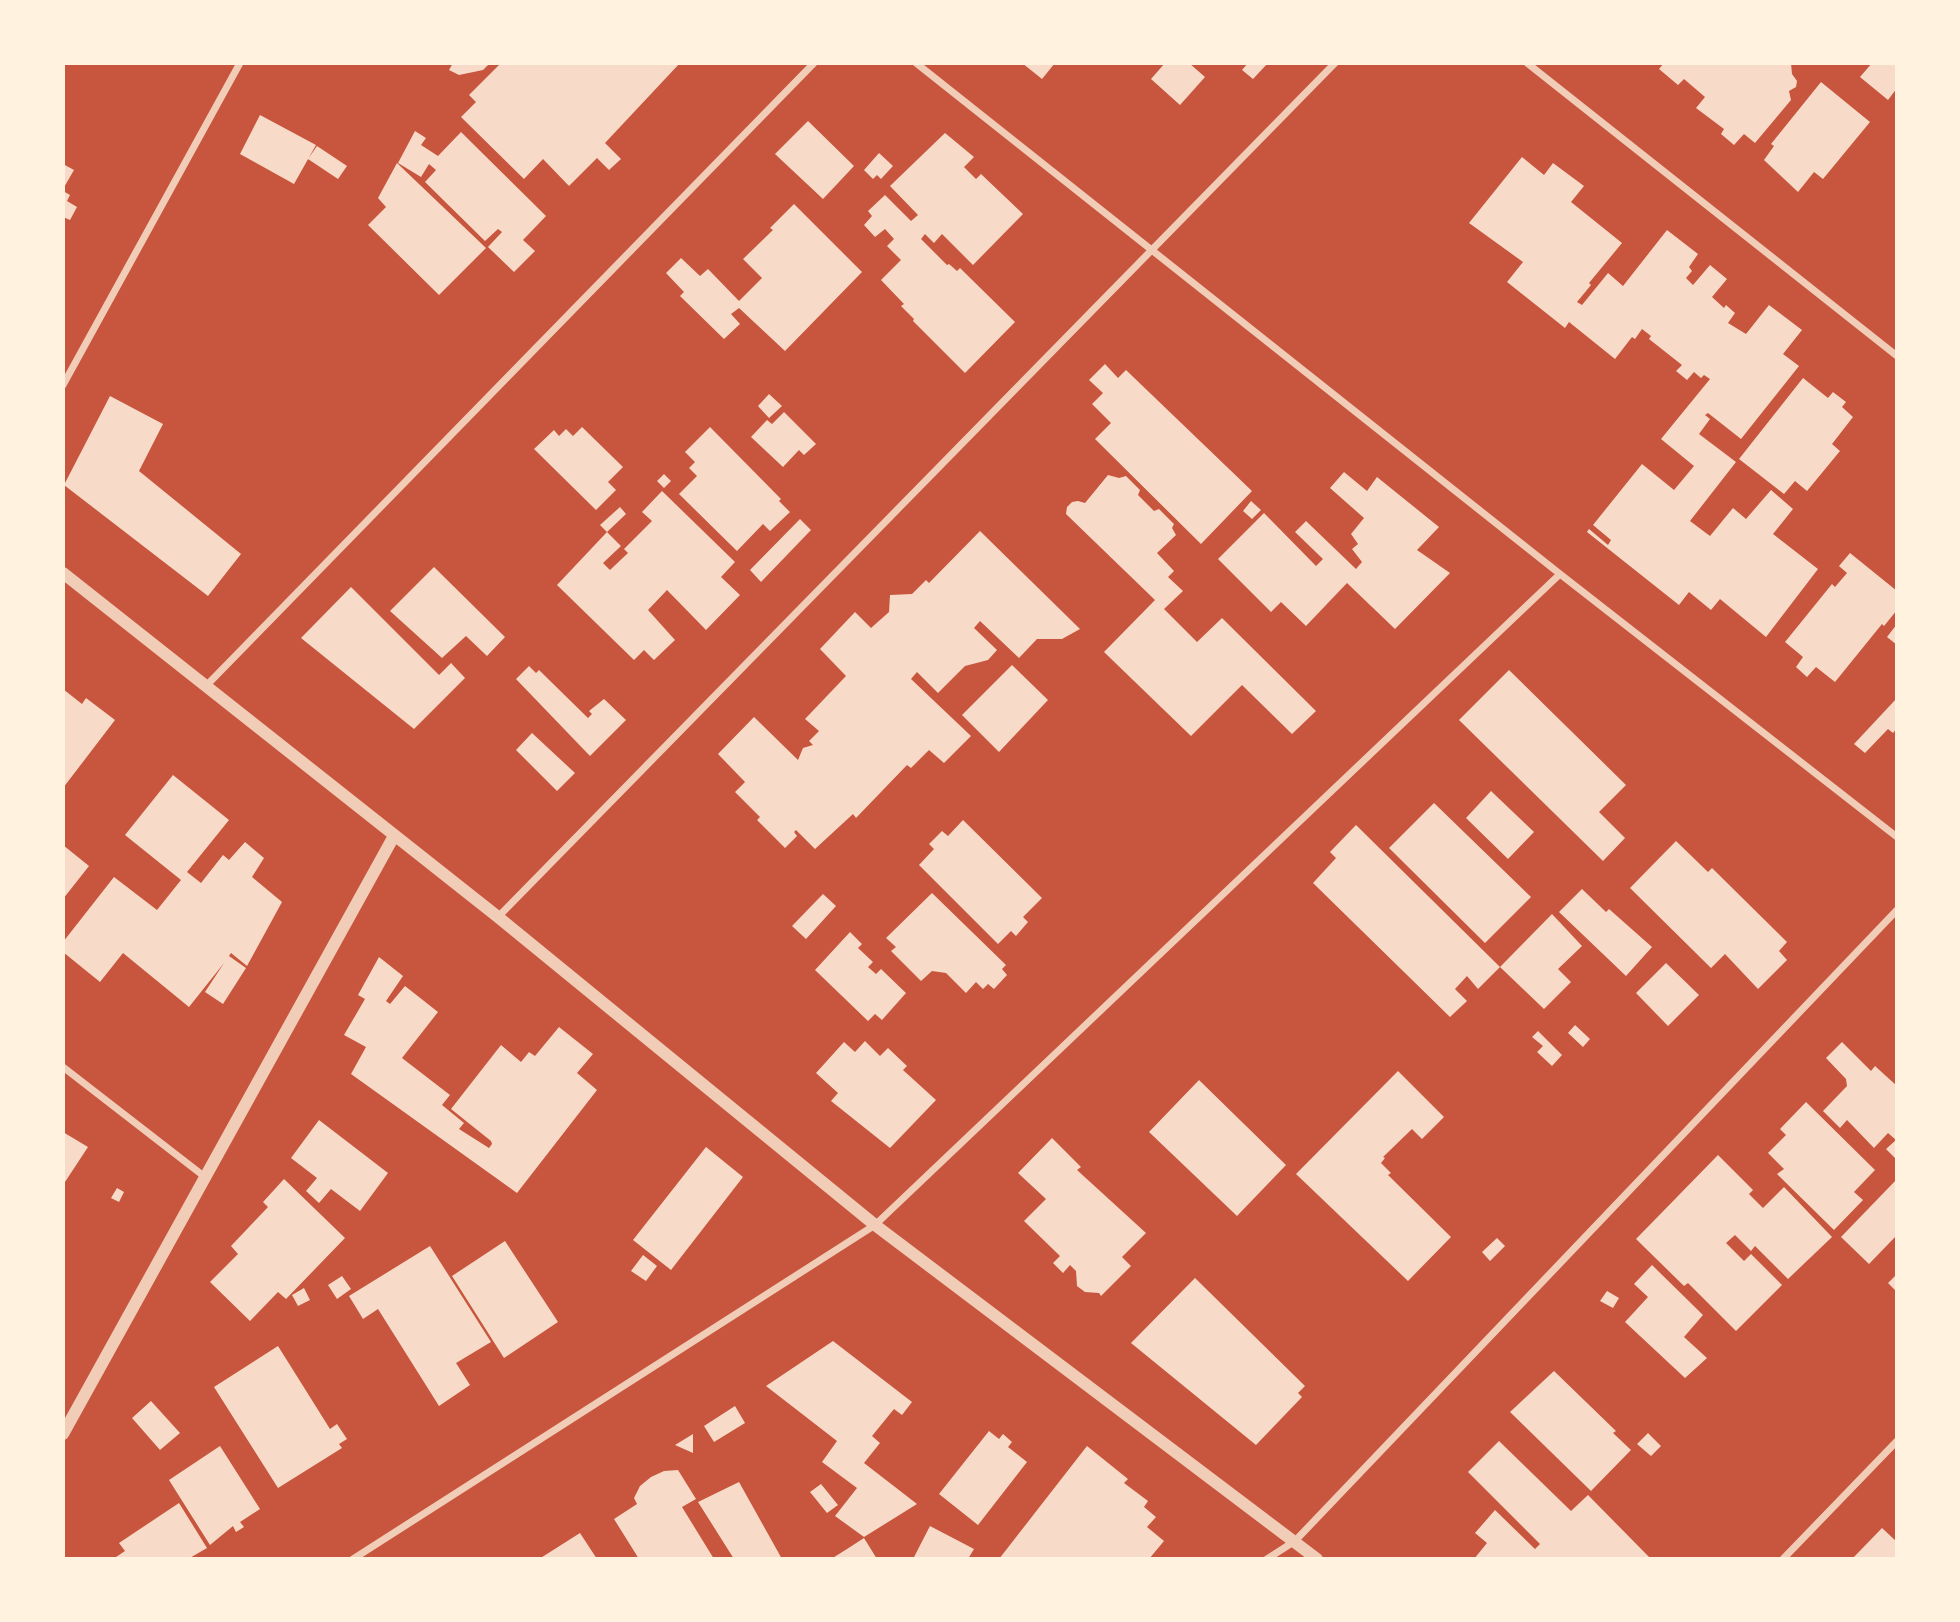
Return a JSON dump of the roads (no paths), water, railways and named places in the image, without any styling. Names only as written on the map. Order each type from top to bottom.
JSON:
[{"type":"street","points":[[63,385],[240,63]]},
{"type":"street","points":[[206,686],[814,63]]},
{"type":"street","points":[[916,63],[1560,574],[1897,836]]},
{"type":"street","points":[[498,917],[1335,63]]},
{"type":"street","points":[[1527,63],[1897,356]]},
{"type":"street","points":[[63,573],[498,917],[875,1225],[1317,1559]]},
{"type":"street","points":[[353,1559],[875,1225],[1560,574]]},
{"type":"street","points":[[63,1434],[394,836]]},
{"type":"street","points":[[1268,1559],[1295,1541],[1897,910]]},
{"type":"street","points":[[63,1067],[205,1177]]},
{"type":"street","points":[[1783,1559],[1897,1441]]}]
